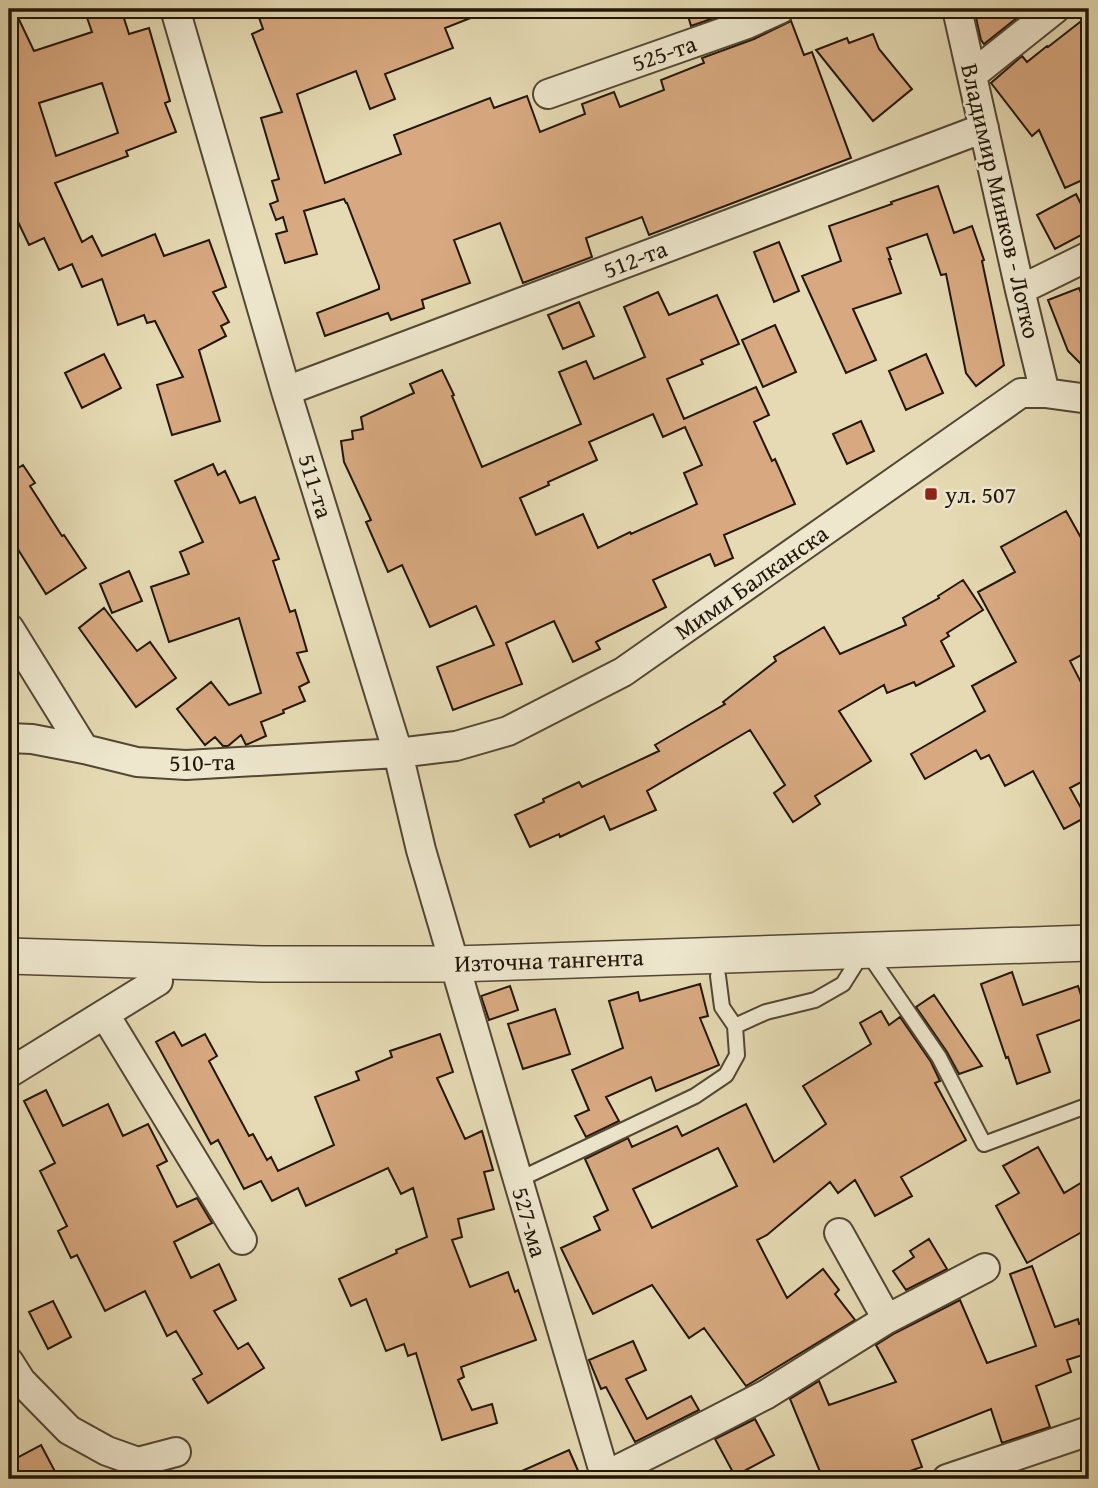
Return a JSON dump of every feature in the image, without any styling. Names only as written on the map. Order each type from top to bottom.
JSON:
[{"type":"street","name":"511-та","points":[[175,9],[286,390],[398,753],[421,850],[454,964]]},
{"type":"street","name":"525-та","points":[[548,94],[747,24],[780,9]]},
{"type":"street","name":"Владимир Минков - Лотко","points":[[957,9],[1045,393]]},
{"type":"street","points":[[972,75],[1055,9]]},
{"type":"street","name":"512-та","points":[[286,390],[984,128]]},
{"type":"street","points":[[1020,290],[1089,256]]},
{"type":"street","name":"Мими Балканска","points":[[398,753],[456,746],[508,731],[624,672],[1021,393],[1045,393],[1089,399]]},
{"type":"street","points":[[9,628],[84,749]]},
{"type":"street","name":"510-та","points":[[9,738],[32,739],[137,762],[186,765],[398,753]]},
{"type":"street","name":"Източна тангента","points":[[9,956],[263,964],[454,964],[1089,943]]},
{"type":"street","name":"527-ма","points":[[454,964],[606,1478]]},
{"type":"street","points":[[9,1073],[158,981]]},
{"type":"street","points":[[105,1015],[242,1240]]},
{"type":"street","points":[[839,1233],[887,1319]]},
{"type":"street","points":[[606,1478],[767,1394],[887,1319],[985,1268]]},
{"type":"street","points":[[9,1362],[21,1381],[69,1430],[107,1451],[138,1462],[176,1452]]},
{"type":"street","points":[[947,1479],[1089,1431]]},
{"type":"lane","points":[[735,1026],[766,1012],[815,1000],[843,984],[865,949],[939,1057],[984,1144],[1089,1105]]},
{"type":"lane","points":[[518,1180],[695,1096],[726,1075],[737,1055],[735,1026],[722,1007],[718,976]]},
{"type":"building","points":[[9,9],[14,9],[34,51],[92,32],[84,9],[121,9],[129,34],[149,28],[170,101],[165,103],[176,132],[126,151],[128,156],[55,183],[82,242],[92,236],[102,256],[155,234],[164,256],[209,240],[226,287],[213,292],[229,322],[221,326],[226,336],[199,350],[220,421],[172,435],[157,385],[183,377],[155,321],[147,323],[144,315],[118,325],[102,279],[82,287],[72,264],[59,270],[44,238],[29,245],[9,203]],"holes":[[[102,83],[118,133],[56,156],[39,103]]]},
{"type":"building","points":[[256,9],[491,9],[445,28],[453,48],[385,74],[395,99],[370,109],[356,71],[297,94],[325,183],[401,154],[394,135],[490,98],[494,108],[527,96],[540,132],[585,114],[582,104],[614,92],[620,107],[664,90],[661,80],[704,63],[702,58],[754,39],[791,21],[804,55],[812,52],[851,158],[649,235],[642,217],[586,238],[592,257],[523,283],[500,223],[454,240],[470,283],[422,300],[424,308],[391,320],[388,313],[325,336],[317,313],[379,289],[379,286],[344,199],[304,211],[317,254],[285,263],[276,234],[287,231],[283,217],[276,220],[270,204],[278,201],[272,181],[279,179],[261,118],[282,112],[252,34],[263,29]]},
{"type":"building","points":[[686,9],[740,9],[691,26]]},
{"type":"building","points":[[974,9],[1028,9],[984,44]]},
{"type":"building","points":[[1089,15],[1089,177],[1065,188],[1039,130],[1032,136],[991,83],[1022,56],[1027,62]]},
{"type":"building","points":[[873,34],[879,49],[912,89],[873,121],[816,50],[847,38],[849,43]]},
{"type":"building","points":[[938,186],[954,233],[972,226],[984,260],[982,261],[1004,365],[976,386],[966,373],[946,274],[941,275],[927,234],[887,248],[901,293],[853,309],[876,360],[846,373],[802,276],[841,261],[829,226]]},
{"type":"building","points":[[1076,194],[1089,220],[1089,231],[1055,249],[1037,215]]},
{"type":"building","points":[[779,242],[799,291],[774,302],[754,252]]},
{"type":"building","points":[[1079,288],[1089,313],[1089,372],[1068,351],[1048,300]]},
{"type":"building","points":[[658,292],[669,315],[717,295],[739,344],[701,360],[703,364],[667,379],[684,419],[756,387],[769,415],[754,422],[772,461],[775,459],[795,504],[724,535],[733,558],[715,566],[710,554],[653,580],[666,607],[596,642],[600,649],[573,662],[554,621],[506,643],[522,684],[453,710],[437,667],[494,645],[476,606],[430,627],[402,565],[388,572],[366,522],[371,520],[344,462],[341,441],[353,439],[352,431],[363,429],[361,417],[414,393],[410,384],[442,370],[482,467],[581,424],[559,372],[586,361],[594,379],[645,357],[624,307]],"holes":[[[653,414],[663,437],[685,427],[702,465],[684,473],[697,504],[598,548],[583,514],[536,535],[520,498],[597,460],[589,442]]]},
{"type":"building","points":[[579,302],[594,336],[563,349],[548,315]]},
{"type":"building","points":[[775,325],[796,372],[763,387],[742,340]]},
{"type":"building","points":[[104,354],[121,388],[82,408],[65,373]]},
{"type":"building","points":[[926,354],[943,393],[906,410],[889,371]]},
{"type":"building","points":[[861,421],[874,451],[847,464],[833,434]]},
{"type":"building","points":[[9,453],[18,468],[23,465],[35,483],[30,486],[86,568],[46,594],[9,535]]},
{"type":"building","points":[[213,464],[218,475],[225,471],[240,503],[255,497],[279,559],[273,561],[290,612],[295,610],[307,651],[297,653],[309,682],[299,687],[305,701],[261,722],[266,736],[246,745],[241,735],[228,746],[223,746],[215,737],[205,745],[177,709],[211,682],[229,705],[261,693],[239,618],[169,642],[151,587],[189,574],[180,552],[203,542],[175,481]]},
{"type":"building","points":[[1066,511],[1089,552],[1089,651],[1070,661],[1089,698],[1089,778],[1070,788],[1086,817],[1064,829],[1033,771],[1005,786],[989,755],[981,759],[976,750],[925,779],[911,754],[985,711],[972,686],[1016,662],[978,592],[1015,572],[1001,547]]},
{"type":"building","points":[[129,571],[142,601],[112,613],[100,584]]},
{"type":"building","points":[[963,580],[983,610],[947,633],[949,636],[941,641],[954,666],[916,686],[914,682],[887,693],[884,685],[839,711],[871,761],[815,796],[820,804],[793,822],[774,793],[785,785],[750,730],[647,791],[656,810],[610,830],[604,816],[560,837],[559,834],[530,847],[515,815],[579,782],[582,787],[659,751],[655,745],[725,704],[723,702],[776,661],[774,657],[824,627],[840,654],[906,625],[903,618],[939,598],[938,596]]},
{"type":"building","points":[[104,608],[137,651],[150,642],[176,678],[136,707],[79,628]]},
{"type":"building","points":[[1012,972],[1023,1005],[1078,986],[1088,1017],[1037,1035],[1050,1072],[1017,1084],[981,984]]},
{"type":"building","points":[[700,984],[708,1016],[700,1018],[719,1065],[656,1091],[651,1077],[606,1097],[619,1121],[586,1137],[575,1116],[589,1110],[572,1070],[623,1048],[609,1001],[638,992],[640,1001]]},
{"type":"building","points":[[510,986],[518,1010],[489,1020],[481,996]]},
{"type":"building","points":[[934,995],[982,1066],[959,1074],[916,1007]]},
{"type":"building","points":[[555,1009],[570,1054],[523,1069],[508,1024]]},
{"type":"building","points":[[881,1011],[889,1025],[900,1017],[931,1062],[940,1081],[935,1083],[966,1140],[901,1177],[912,1196],[875,1216],[855,1180],[838,1193],[830,1182],[767,1235],[757,1240],[787,1298],[823,1269],[839,1290],[835,1294],[855,1320],[746,1386],[704,1328],[689,1338],[652,1285],[593,1314],[561,1248],[600,1230],[594,1217],[608,1210],[585,1159],[628,1138],[632,1147],[677,1126],[682,1136],[746,1104],[774,1162],[826,1124],[803,1086],[871,1044],[860,1023]],"holes":[[[718,1148],[737,1186],[652,1228],[633,1189]]]},
{"type":"building","points":[[174,1032],[182,1046],[205,1034],[217,1056],[209,1061],[249,1136],[253,1134],[267,1160],[271,1157],[278,1171],[334,1145],[315,1097],[359,1080],[356,1072],[392,1057],[390,1051],[440,1034],[453,1072],[437,1078],[465,1139],[482,1131],[493,1170],[484,1172],[494,1209],[458,1219],[462,1237],[452,1240],[470,1287],[508,1272],[515,1292],[518,1290],[536,1340],[461,1367],[464,1377],[458,1380],[472,1410],[492,1404],[497,1423],[442,1440],[416,1353],[408,1356],[404,1344],[386,1351],[366,1299],[351,1306],[339,1279],[427,1237],[413,1188],[401,1194],[388,1168],[306,1206],[298,1188],[272,1201],[261,1181],[244,1189],[218,1140],[211,1144],[156,1042]]},
{"type":"building","points":[[46,1090],[63,1126],[108,1104],[123,1136],[148,1124],[167,1161],[157,1166],[177,1207],[197,1198],[212,1223],[174,1242],[191,1278],[219,1264],[236,1300],[214,1311],[238,1349],[248,1343],[264,1368],[208,1403],[193,1379],[202,1374],[176,1331],[167,1336],[145,1291],[105,1311],[77,1255],[71,1258],[58,1231],[67,1226],[40,1171],[55,1163],[24,1101]]},
{"type":"building","points":[[1038,1147],[1064,1193],[1089,1178],[1089,1228],[1027,1263],[996,1206],[1019,1193],[1003,1166]]},
{"type":"building","points":[[929,1239],[947,1269],[906,1290],[893,1271],[914,1257],[910,1251]]},
{"type":"building","points":[[1032,1266],[1055,1327],[1078,1319],[1079,1324],[1089,1321],[1089,1353],[1067,1360],[1071,1372],[1036,1386],[1050,1427],[1002,1443],[991,1409],[912,1440],[922,1467],[886,1479],[823,1479],[790,1399],[819,1381],[829,1405],[896,1382],[876,1345],[960,1300],[987,1363],[1036,1346],[1010,1274]]},
{"type":"building","points":[[53,1301],[71,1337],[48,1349],[29,1312]]},
{"type":"building","points":[[633,1341],[646,1370],[626,1379],[647,1419],[691,1396],[699,1410],[635,1442],[606,1387],[601,1389],[589,1360]]},
{"type":"building","points":[[755,1419],[774,1455],[735,1476],[715,1439]]},
{"type":"building","points":[[41,1445],[59,1479],[9,1479],[9,1462]]},
{"type":"building","points":[[569,1450],[579,1473],[564,1479],[504,1479]]},
{"type":"place","name":"ул. 507","points":[[931,494]]}]
